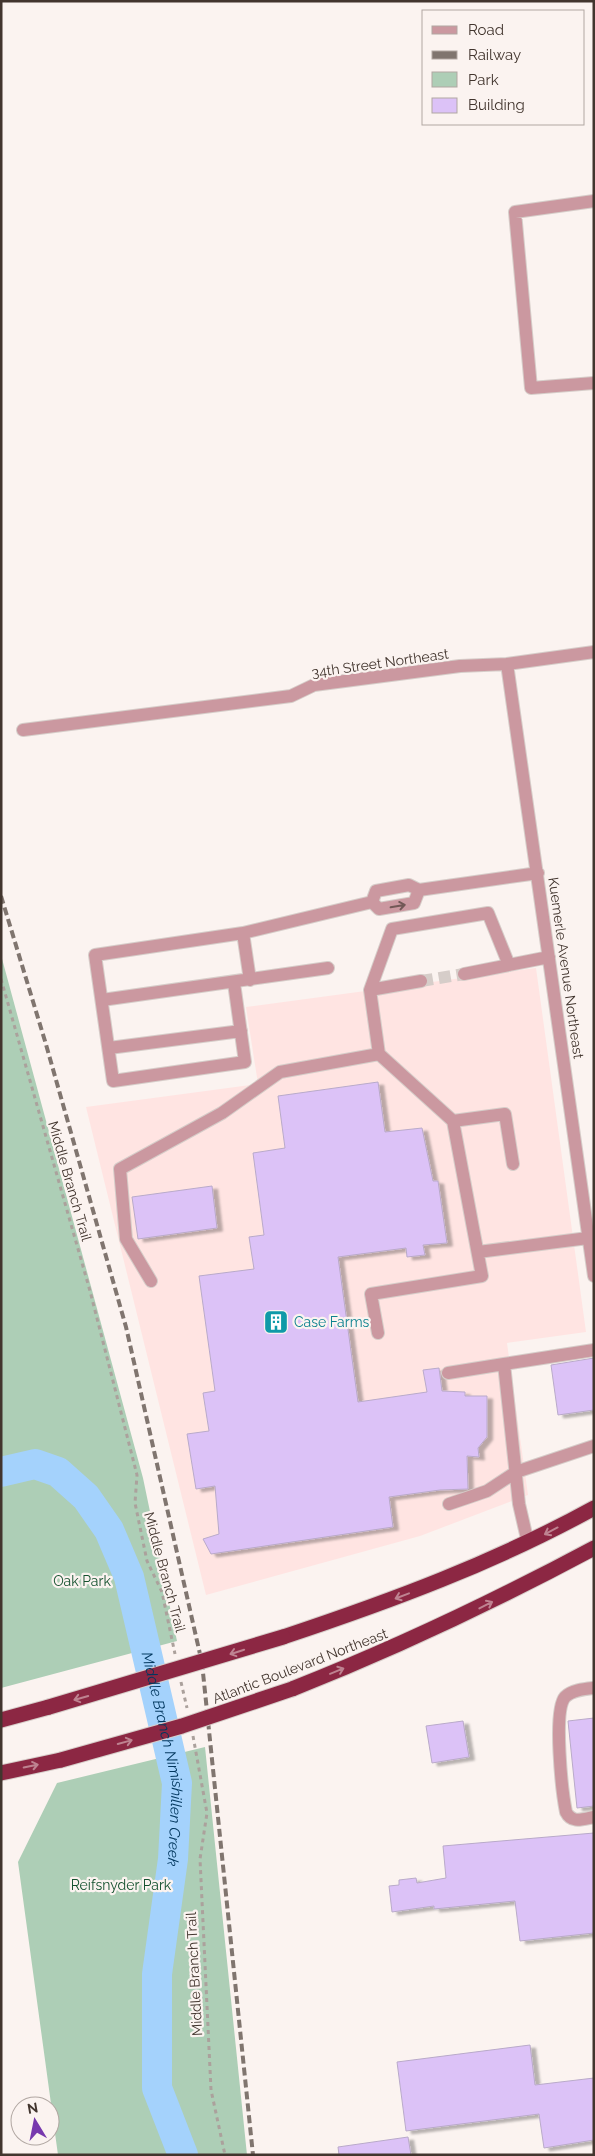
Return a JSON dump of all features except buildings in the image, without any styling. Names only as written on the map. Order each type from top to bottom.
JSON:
[{"type":"highway","points":[[1,1720],[283,1637],[376,1606],[459,1574],[528,1543],[594,1508]]},
{"type":"highway","name":"Atlantic Boulevard Northeast","points":[[1,1772],[61,1760],[182,1726],[292,1690],[456,1620],[594,1548]]},
{"type":"street","points":[[594,201],[515,212],[531,388],[594,383]]},
{"type":"street","name":"34th Street Northeast","points":[[23,730],[291,696],[314,685],[460,666],[507,664],[594,652]]},
{"type":"street","name":"Kuemerle Avenue Northeast","points":[[507,664],[549,957],[588,1195],[588,1238],[594,1276]]},
{"type":"street","points":[[372,902],[376,891],[409,885],[419,890],[538,873]]},
{"type":"street","points":[[372,902],[379,909],[414,903],[419,890]]},
{"type":"street","points":[[234,983],[245,1062],[113,1081],[96,955],[243,933],[372,902]]},
{"type":"street","points":[[378,1333],[371,1294],[482,1276],[453,1121],[379,1054],[370,990],[392,929],[488,913],[509,965]]},
{"type":"street","points":[[243,933],[250,980]]},
{"type":"street","points":[[464,974],[549,957]]},
{"type":"street","points":[[102,1000],[234,983],[328,968]]},
{"type":"street","points":[[370,990],[421,981]]},
{"type":"street","points":[[109,1048],[241,1031]]},
{"type":"street","points":[[150,1281],[126,1239],[120,1169],[222,1113],[280,1072],[379,1054]]},
{"type":"street","points":[[453,1121],[505,1114],[514,1164]]},
{"type":"street","points":[[478,1252],[588,1238]]},
{"type":"street","points":[[448,1373],[594,1350]]},
{"type":"street","points":[[504,1364],[519,1504],[528,1543]]},
{"type":"street","points":[[449,1504],[487,1491],[516,1472],[594,1446]]},
{"type":"street","points":[[594,1688],[577,1691],[565,1698],[559,1710],[558,1730],[566,1812],[572,1819],[576,1820],[594,1817]]},
{"type":"path","name":"Middle Branch Trail","points":[[1,979],[95,1309],[137,1475],[138,1483],[134,1495],[148,1561],[162,1592],[176,1657]]},
{"type":"path","points":[[180,1676],[188,1713]]},
{"type":"path","name":"Middle Branch Trail","points":[[192,1732],[207,1814],[200,1859],[207,2018],[212,2090],[225,2155]]},
{"type":"shaded area","points":[[536,968],[586,1332],[507,1343],[528,1495],[420,1536],[206,1595],[86,1107],[258,1084],[246,1007]]},
{"type":"green space","name":"Oak Park","points":[[1,955],[143,1478],[177,1641],[1,1688]]},
{"type":"green space","name":"Reifsnyder Park","points":[[205,1747],[247,2155],[58,2155],[57,2146],[60,2146],[60,2096],[50,2096],[18,1862],[57,1783]]},
{"type":"waterway","name":"Middle Branch Nimishillen Creek","points":[[1,1472],[35,1464],[58,1472],[86,1497],[109,1530],[129,1577],[177,1783],[173,1859],[157,1974],[157,2088],[183,2155]]},
{"type":"tunnel","points":[[421,981],[464,974]]},
{"type":"railway","points":[[1,896],[45,1041],[126,1327],[202,1663],[253,2155]]},
{"type":"place","name":"Case Farms","points":[[276,1322]]}]
